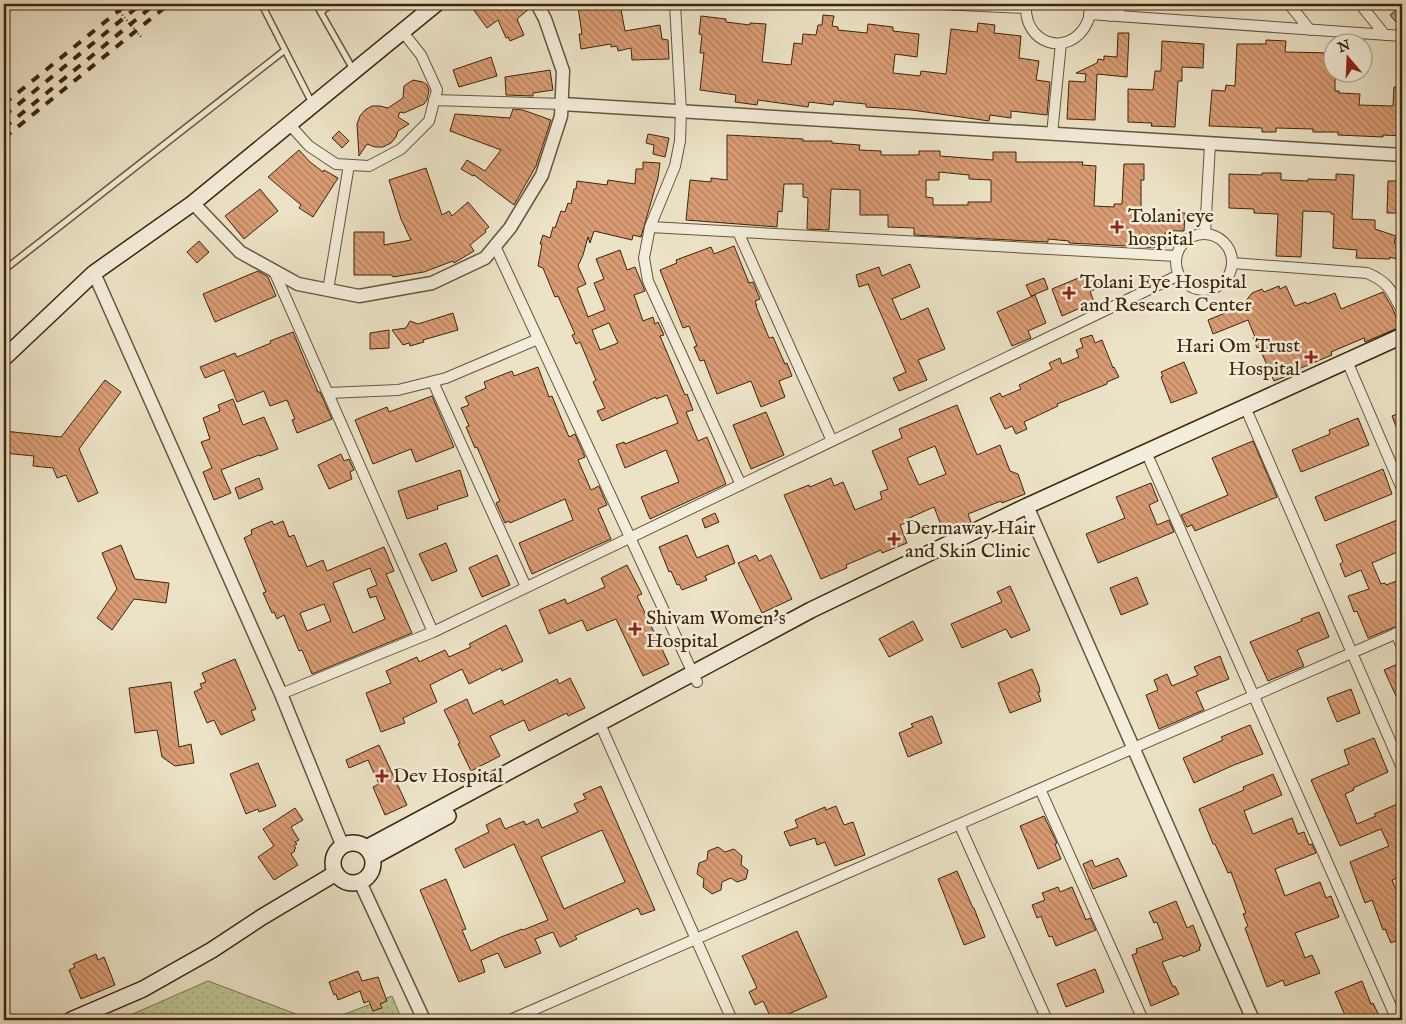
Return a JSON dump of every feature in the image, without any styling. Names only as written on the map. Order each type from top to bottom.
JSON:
[{"type":"main road","points":[[4,358],[94,272],[193,203],[436,4]]},
{"type":"main road","points":[[1029,510],[1150,460],[1249,416],[1349,366],[1402,336]]},
{"type":"main road","points":[[370,852],[695,678],[811,610],[1349,366],[1402,346]]},
{"type":"main road","points":[[354,843],[360,844],[370,852],[373,866],[366,878],[360,882],[346,882],[336,873],[334,859],[336,853],[343,847],[354,843]]},
{"type":"main road","points":[[71,1020],[143,989],[212,950],[262,917],[336,873]]},
{"type":"street","points":[[193,203],[240,252],[298,284],[359,296],[432,283],[484,258],[510,228],[542,174],[561,116],[563,72],[545,19],[537,4]]},
{"type":"street","points":[[675,4],[681,112],[680,142],[675,166],[650,227],[644,258],[648,281],[741,485]]},
{"type":"street","points":[[940,4],[1026,6],[1025,14],[1029,26],[1037,36],[1051,43],[1061,43],[1074,39],[1083,32],[1089,19],[1089,9],[1110,16],[1402,36]]},
{"type":"street","points":[[1110,16],[1125,4]]},
{"type":"street","points":[[1289,4],[1310,30]]},
{"type":"street","points":[[1360,4],[1385,35]]},
{"type":"street","points":[[289,124],[309,146],[336,164],[369,166],[400,149],[429,120],[437,90],[430,71],[421,55],[402,31]]},
{"type":"street","points":[[1052,134],[1061,43]]},
{"type":"street","points":[[434,100],[562,104],[1402,155]]},
{"type":"street","points":[[1205,234],[1210,144]]},
{"type":"street","points":[[328,290],[350,165]]},
{"type":"street","points":[[650,227],[1176,256]]},
{"type":"street","points":[[738,232],[832,441]]},
{"type":"street","points":[[1205,234],[1217,237],[1224,243],[1230,253],[1232,263],[1229,275],[1223,283],[1213,289],[1203,290],[1192,288],[1183,282],[1175,261],[1176,256],[1184,242],[1194,236],[1205,234]]},
{"type":"street","points":[[495,246],[695,678]]},
{"type":"street","points":[[1232,263],[1367,273],[1390,286],[1402,311]]},
{"type":"street","points":[[274,271],[433,632]]},
{"type":"street","points":[[94,272],[281,694],[343,847]]},
{"type":"street","points":[[281,694],[433,632],[1179,275]]},
{"type":"street","points":[[328,393],[398,390],[433,382],[538,339]]},
{"type":"street","points":[[1349,366],[1402,489]]},
{"type":"street","points":[[433,382],[526,587]]},
{"type":"street","points":[[1249,416],[1401,764]]},
{"type":"street","points":[[1150,460],[1397,1020]]},
{"type":"street","points":[[1029,510],[1253,1020]]},
{"type":"street","points":[[510,1020],[1399,632],[1402,647]]},
{"type":"street","points":[[602,728],[732,1020]]},
{"type":"street","points":[[1040,789],[1142,1020]]},
{"type":"street","points":[[959,824],[1047,1020]]},
{"type":"street","points":[[360,882],[422,1017]]},
{"type":"lane","points":[[263,4],[312,105]]},
{"type":"lane","points":[[316,4],[354,71]]},
{"type":"lane","points":[[320,12],[332,4]]},
{"type":"lane","points":[[4,270],[285,50]]},
{"type":"path","points":[[113,4],[142,38]]},
{"type":"green space","points":[[208,981],[312,1020],[119,1020]]},
{"type":"green space","points":[[392,996],[402,1020],[329,1020]]},
{"type":"building","points":[[480,4],[529,4],[530,8],[517,19],[524,35],[510,41],[508,37],[506,38],[498,20],[487,28],[473,9]]},
{"type":"building","points":[[620,4],[625,31],[660,25],[662,39],[668,40],[669,59],[632,60],[631,48],[618,51],[617,46],[611,47],[611,44],[581,49],[579,34],[582,34],[578,7]]},
{"type":"building","points":[[1402,5],[1402,29],[1390,15]]},
{"type":"building","points":[[823,15],[834,16],[832,26],[838,27],[838,30],[867,33],[868,24],[893,27],[893,31],[919,34],[917,57],[895,54],[893,73],[920,76],[921,71],[946,74],[951,29],[977,32],[978,23],[995,25],[994,33],[1021,36],[1019,58],[1039,61],[1036,80],[1050,82],[1047,115],[1011,111],[1011,118],[990,115],[989,121],[912,110],[866,107],[866,104],[834,101],[833,105],[809,102],[808,107],[758,100],[757,105],[735,102],[736,95],[700,90],[704,53],[700,53],[702,35],[699,34],[701,16],[726,19],[726,22],[750,25],[750,23],[766,24],[762,62],[791,65],[794,43],[802,44],[803,34],[816,35],[818,25],[822,25]]},
{"type":"building","points":[[1118,33],[1129,33],[1127,77],[1097,74],[1095,120],[1067,119],[1069,81],[1085,82],[1086,74],[1076,73],[1097,63],[1098,59],[1104,60],[1104,56],[1117,57]]},
{"type":"building","points":[[1266,40],[1286,41],[1285,52],[1324,53],[1324,82],[1335,82],[1335,91],[1339,91],[1339,93],[1360,94],[1359,105],[1393,106],[1394,87],[1402,87],[1402,136],[1338,135],[1338,132],[1313,132],[1313,129],[1276,128],[1276,132],[1262,132],[1262,128],[1209,126],[1212,90],[1225,91],[1226,85],[1235,86],[1237,44],[1266,44]]},
{"type":"building","points":[[1162,41],[1204,44],[1203,68],[1182,67],[1182,81],[1178,81],[1175,127],[1151,126],[1152,123],[1128,122],[1128,89],[1153,90],[1155,71],[1161,71]]},
{"type":"building","points":[[491,57],[497,76],[459,87],[453,70]]},
{"type":"building","points":[[550,70],[553,90],[533,93],[533,96],[506,95],[505,77]]},
{"type":"building","points":[[413,80],[427,85],[429,90],[427,100],[424,104],[404,113],[400,112],[398,117],[409,124],[398,131],[391,143],[383,147],[367,144],[359,156],[357,124],[360,116],[372,106],[388,108],[403,98],[404,86]]},
{"type":"building","points":[[513,109],[523,110],[551,120],[536,166],[514,205],[474,175],[461,169],[467,160],[485,171],[501,150],[450,131],[455,114],[510,118]]},
{"type":"building","points":[[339,131],[349,141],[342,148],[332,138]]},
{"type":"building","points":[[648,134],[669,138],[665,157],[653,154],[654,145],[646,143]]},
{"type":"building","points":[[727,135],[803,139],[803,141],[832,141],[832,143],[860,145],[859,150],[881,151],[881,155],[919,155],[919,151],[940,151],[940,156],[993,160],[993,152],[1016,152],[1016,162],[1083,162],[1082,165],[1096,166],[1094,206],[1114,207],[1114,204],[1122,204],[1124,164],[1144,164],[1144,180],[1141,180],[1141,212],[1145,212],[1145,214],[1175,216],[1175,213],[1185,213],[1184,231],[1169,231],[1169,234],[1165,233],[1164,248],[1069,243],[1069,241],[1048,239],[1048,242],[914,235],[914,228],[888,227],[888,215],[860,215],[860,190],[831,189],[829,230],[807,229],[808,198],[803,197],[803,184],[784,184],[782,212],[778,211],[777,227],[686,220],[690,180],[711,182],[711,178],[727,180]],"holes":[[[939,172],[969,175],[969,179],[991,180],[991,202],[968,202],[968,205],[933,205],[933,198],[926,197],[926,180],[939,180]]]},
{"type":"building","points":[[299,150],[323,172],[324,170],[338,178],[313,217],[299,208],[301,205],[268,177]]},
{"type":"building","points":[[643,162],[660,163],[658,178],[641,237],[633,235],[632,240],[594,231],[590,243],[588,237],[578,266],[586,284],[577,288],[588,317],[605,310],[594,283],[604,279],[596,259],[620,250],[627,270],[635,267],[645,291],[634,295],[643,321],[653,317],[655,324],[658,322],[664,335],[660,336],[693,410],[686,412],[698,441],[707,437],[726,484],[650,519],[641,497],[679,482],[666,450],[625,468],[616,445],[624,442],[625,444],[678,423],[667,395],[656,399],[656,397],[602,421],[597,411],[605,408],[593,382],[596,380],[580,342],[576,344],[572,335],[575,334],[558,296],[555,297],[543,268],[538,266],[542,244],[540,244],[543,235],[550,238],[561,211],[565,212],[568,203],[571,204],[577,181],[607,185],[608,180],[635,184],[636,169],[643,169]],"holes":[[[609,323],[618,343],[600,350],[592,330]]]},
{"type":"building","points":[[426,168],[442,215],[449,211],[452,216],[468,202],[489,227],[485,230],[486,232],[470,245],[474,251],[454,263],[453,261],[424,272],[393,277],[392,275],[354,275],[354,232],[384,232],[384,245],[411,240],[401,219],[389,180]]},
{"type":"building","points":[[1262,173],[1281,173],[1281,180],[1308,181],[1308,179],[1336,180],[1336,174],[1354,175],[1352,219],[1375,220],[1375,229],[1396,236],[1394,243],[1402,245],[1402,261],[1390,257],[1390,259],[1356,258],[1357,250],[1333,248],[1334,214],[1331,214],[1331,212],[1303,211],[1301,257],[1276,256],[1278,214],[1254,213],[1254,209],[1229,208],[1229,174],[1262,175]]},
{"type":"building","points":[[1388,181],[1402,181],[1402,213],[1387,213]]},
{"type":"building","points":[[260,189],[278,211],[244,239],[225,216]]},
{"type":"building","points":[[199,241],[209,252],[197,263],[187,252]]},
{"type":"building","points":[[734,246],[749,283],[753,282],[760,299],[755,301],[756,306],[769,338],[773,337],[792,376],[779,381],[785,397],[761,407],[751,381],[717,394],[704,360],[700,361],[694,347],[697,346],[689,326],[683,328],[660,270],[677,263],[676,260],[711,247],[714,254]]},
{"type":"building","points":[[910,264],[920,287],[892,299],[901,320],[928,308],[945,349],[918,360],[927,380],[899,391],[893,378],[906,372],[868,284],[859,287],[856,275],[879,267],[882,276]]},
{"type":"building","points":[[258,271],[268,277],[276,296],[215,322],[203,294]]},
{"type":"building","points":[[1083,276],[1086,283],[1097,279],[1100,288],[1090,291],[1094,302],[1062,316],[1052,289]]},
{"type":"building","points":[[1044,278],[1048,289],[1031,296],[1026,285]]},
{"type":"building","points":[[1279,286],[1280,289],[1286,286],[1295,306],[1306,302],[1307,304],[1335,293],[1341,309],[1383,292],[1392,307],[1400,327],[1365,342],[1364,338],[1331,352],[1332,355],[1274,381],[1259,347],[1257,348],[1248,320],[1213,334],[1208,320],[1242,306],[1252,293],[1262,289],[1264,292]]},
{"type":"building","points":[[1035,295],[1046,323],[1028,331],[1031,338],[1012,346],[997,312]]},
{"type":"building","points":[[453,313],[458,330],[423,340],[424,342],[410,346],[409,343],[403,345],[392,330],[406,328],[410,321],[418,324]]},
{"type":"building","points":[[389,330],[389,348],[370,349],[370,333]]},
{"type":"building","points":[[293,332],[318,392],[320,392],[332,419],[297,433],[292,420],[295,419],[287,400],[270,406],[264,391],[237,402],[224,370],[205,378],[200,367],[235,353],[237,357]]},
{"type":"building","points":[[1092,335],[1095,343],[1102,340],[1113,368],[1119,377],[1107,382],[1107,384],[1057,404],[1058,406],[1024,422],[1027,429],[1016,434],[1012,426],[1005,429],[990,398],[1000,393],[1002,397],[1021,389],[1019,385],[1052,369],[1049,363],[1060,358],[1062,364],[1079,357],[1076,350],[1083,347],[1080,339]]},
{"type":"building","points":[[1184,362],[1197,393],[1171,403],[1161,377],[1163,376],[1161,372]]},
{"type":"building","points":[[538,367],[549,397],[552,396],[569,437],[575,434],[585,457],[578,460],[591,490],[599,486],[607,505],[598,509],[611,539],[532,574],[519,543],[573,520],[565,499],[510,523],[509,521],[505,523],[496,503],[500,501],[477,447],[475,448],[466,427],[469,426],[461,408],[469,405],[465,397],[486,388],[484,382],[512,371],[514,376]]},
{"type":"building","points":[[105,380],[121,392],[79,449],[98,493],[78,502],[66,475],[57,478],[53,468],[33,466],[34,456],[4,453],[4,431],[61,437]]},
{"type":"building","points":[[432,396],[454,447],[416,462],[411,449],[373,464],[355,420],[387,407],[389,412]]},
{"type":"building","points":[[233,399],[243,425],[264,417],[278,449],[221,470],[231,493],[214,500],[203,472],[212,468],[201,442],[210,439],[203,418],[220,411],[218,405]]},
{"type":"building","points":[[957,405],[977,455],[1000,445],[1010,471],[1018,474],[1025,494],[968,514],[971,522],[944,533],[934,507],[907,519],[908,522],[900,525],[907,543],[882,553],[881,550],[846,565],[847,568],[821,579],[784,495],[831,478],[834,486],[843,482],[855,510],[882,499],[880,492],[888,489],[872,451],[902,438],[899,429]],"holes":[[[935,446],[946,474],[919,485],[907,458]]]},
{"type":"building","points":[[766,412],[784,455],[751,469],[733,425]]},
{"type":"building","points":[[1402,412],[1402,442],[1392,416]]},
{"type":"building","points":[[1358,418],[1369,445],[1301,472],[1292,450],[1330,434],[1329,430]]},
{"type":"building","points":[[1253,441],[1277,497],[1195,531],[1192,525],[1187,527],[1181,515],[1228,495],[1212,458]]},
{"type":"building","points":[[341,454],[344,461],[349,459],[354,470],[350,472],[352,479],[329,489],[318,465]]},
{"type":"building","points":[[1383,469],[1392,494],[1325,521],[1315,497]]},
{"type":"building","points":[[460,470],[468,496],[437,506],[438,509],[407,519],[398,491]]},
{"type":"building","points":[[259,478],[263,489],[239,499],[235,488]]},
{"type":"building","points":[[1151,483],[1158,501],[1149,505],[1157,525],[1169,520],[1174,532],[1098,563],[1086,534],[1125,518],[1116,497]]},
{"type":"building","points":[[715,513],[719,522],[705,528],[702,519]]},
{"type":"building","points":[[1402,518],[1402,550],[1372,563],[1381,584],[1385,583],[1386,585],[1402,579],[1402,624],[1368,638],[1357,611],[1354,612],[1348,596],[1369,589],[1361,570],[1345,577],[1340,564],[1343,562],[1336,545]]},
{"type":"building","points":[[272,521],[274,525],[283,521],[289,537],[294,535],[307,567],[323,560],[327,571],[384,547],[394,571],[386,574],[412,633],[312,674],[302,650],[299,651],[284,615],[277,619],[274,612],[272,613],[263,593],[266,592],[244,538],[252,534],[251,530]],"holes":[[[370,568],[377,585],[367,589],[370,598],[376,596],[385,619],[353,633],[333,583]],[[324,604],[331,621],[307,631],[300,613]]]},
{"type":"building","points":[[687,535],[697,558],[728,545],[735,563],[705,576],[707,580],[682,590],[679,584],[677,585],[671,571],[669,572],[659,547]]},
{"type":"building","points":[[446,543],[457,571],[432,581],[419,554]]},
{"type":"building","points":[[121,545],[135,579],[169,583],[166,603],[134,599],[112,630],[97,618],[117,589],[102,553]]},
{"type":"building","points":[[497,555],[510,585],[482,597],[469,568]]},
{"type":"building","points":[[756,555],[759,561],[771,555],[792,599],[762,613],[738,563]]},
{"type":"building","points":[[627,565],[642,594],[637,596],[669,664],[643,676],[616,619],[587,631],[582,620],[549,634],[539,610],[565,599],[567,604],[605,587],[601,578]]},
{"type":"building","points":[[1137,577],[1148,604],[1121,615],[1110,588]]},
{"type":"building","points":[[1010,586],[1030,630],[1011,638],[1006,629],[962,648],[951,624],[1002,602],[997,592]]},
{"type":"building","points":[[1319,612],[1329,637],[1297,650],[1304,666],[1268,681],[1250,642]]},
{"type":"building","points":[[913,621],[923,640],[889,657],[879,639]]},
{"type":"building","points":[[506,625],[523,661],[502,671],[501,668],[469,684],[462,669],[430,685],[437,702],[403,718],[405,723],[381,732],[366,693],[391,683],[386,671],[417,657],[419,662],[445,650],[449,657],[471,647],[469,644]]},
{"type":"building","points":[[1220,656],[1229,679],[1196,692],[1204,710],[1159,729],[1146,695],[1158,690],[1154,680],[1167,674],[1172,686],[1198,675],[1194,667]]},
{"type":"building","points":[[235,659],[256,709],[251,711],[255,720],[221,735],[214,720],[207,723],[194,692],[202,688],[200,684],[206,682],[202,673]]},
{"type":"building","points":[[1402,662],[1402,709],[1384,670]]},
{"type":"building","points":[[1032,669],[1039,686],[1040,692],[1038,692],[1041,701],[1010,713],[998,683]]},
{"type":"building","points":[[570,678],[585,708],[568,716],[567,713],[529,731],[524,720],[490,736],[500,756],[471,771],[444,710],[467,699],[473,714],[502,700],[504,705],[557,679],[559,684]]},
{"type":"building","points":[[171,682],[179,747],[191,744],[194,763],[175,766],[162,757],[157,730],[135,733],[129,688]]},
{"type":"building","points":[[1351,689],[1360,713],[1337,722],[1327,698]]},
{"type":"building","points":[[932,716],[942,743],[908,757],[899,733],[913,727],[911,724]]},
{"type":"building","points":[[1250,725],[1263,754],[1194,783],[1183,758],[1223,740],[1221,737]]},
{"type":"building","points":[[1374,738],[1388,772],[1353,788],[1354,790],[1345,794],[1357,824],[1376,816],[1374,814],[1402,802],[1402,876],[1392,880],[1402,904],[1402,938],[1391,943],[1385,929],[1383,930],[1372,900],[1365,903],[1350,862],[1389,846],[1381,829],[1340,846],[1311,780],[1349,764],[1344,750]]},
{"type":"building","points":[[379,745],[407,805],[385,815],[373,787],[379,784],[368,760],[349,768],[346,760]]},
{"type":"building","points":[[258,763],[276,806],[259,812],[258,809],[246,814],[230,774]]},
{"type":"building","points":[[1273,774],[1282,795],[1244,811],[1253,834],[1292,818],[1298,834],[1304,832],[1309,845],[1312,844],[1316,853],[1275,869],[1285,896],[1320,882],[1326,898],[1331,896],[1339,917],[1295,933],[1305,958],[1312,955],[1320,973],[1285,986],[1283,980],[1267,987],[1245,928],[1248,926],[1243,914],[1246,913],[1231,872],[1228,873],[1215,844],[1213,844],[1199,809],[1244,790],[1243,787]]},
{"type":"building","points":[[601,786],[655,910],[641,915],[638,908],[575,936],[577,939],[560,947],[553,932],[535,939],[541,953],[505,968],[498,953],[481,960],[485,972],[459,982],[420,890],[446,879],[466,929],[462,930],[471,951],[501,937],[548,920],[514,844],[464,868],[455,849],[489,832],[486,825],[500,818],[505,829],[524,821],[526,825],[538,819],[542,828],[578,812],[574,804],[586,799],[583,794]],"holes":[[[602,830],[625,882],[564,909],[541,857]]]},
{"type":"building","points":[[836,806],[844,825],[853,822],[865,855],[835,866],[825,842],[817,845],[815,838],[790,846],[784,832],[798,827],[795,820],[825,807],[826,810]]},
{"type":"building","points":[[295,808],[303,820],[291,827],[299,840],[295,842],[297,844],[294,846],[296,848],[295,851],[291,854],[298,865],[274,880],[258,857],[274,846],[263,829]]},
{"type":"building","points":[[1044,816],[1057,843],[1055,844],[1061,859],[1038,869],[1020,826]]},
{"type":"building","points":[[718,847],[725,852],[734,849],[742,856],[741,865],[748,870],[746,879],[737,882],[731,878],[722,882],[721,890],[712,894],[703,887],[704,879],[697,874],[699,863],[707,860],[708,851]]},
{"type":"building","points":[[1118,858],[1127,876],[1093,889],[1083,864],[1092,860],[1095,867]]},
{"type":"building","points":[[957,871],[985,937],[964,945],[938,879]]},
{"type":"building","points":[[1058,887],[1060,892],[1072,887],[1086,920],[1090,918],[1096,930],[1056,946],[1052,936],[1049,937],[1041,916],[1037,918],[1032,905],[1045,900],[1042,893]]},
{"type":"building","points":[[1176,901],[1187,928],[1193,925],[1201,946],[1199,947],[1200,950],[1183,957],[1182,955],[1162,962],[1173,987],[1175,986],[1179,994],[1151,1006],[1132,955],[1137,953],[1136,949],[1163,939],[1157,922],[1154,923],[1149,912]]},
{"type":"building","points":[[797,931],[827,997],[772,1020],[763,1001],[755,1005],[749,992],[757,988],[742,956]]},
{"type":"building","points":[[96,954],[98,960],[104,957],[115,985],[81,999],[69,970],[75,967],[73,964]]},
{"type":"building","points":[[1095,969],[1104,992],[1066,1007],[1057,984]]},
{"type":"building","points":[[358,971],[362,981],[378,977],[387,1001],[380,1004],[382,1008],[373,1011],[369,1001],[364,1003],[360,991],[338,1000],[336,994],[334,995],[329,982]]},
{"type":"building","points":[[1362,981],[1371,1004],[1373,1003],[1381,1020],[1347,1020],[1335,992]]},
{"type":"railway","points":[[4,104],[127,4]]},
{"type":"railway","points":[[4,116],[141,4]]},
{"type":"railway","points":[[4,128],[155,4]]},
{"type":"railway","points":[[4,138],[169,4]]},
{"type":"place","name":"Tolani eye hospital","points":[[1117,227]]},
{"type":"place","name":"Tolani Eye Hospital and Research Center","points":[[1069,293]]},
{"type":"place","name":"Hari Om Trust Hospital","points":[[1311,357]]},
{"type":"place","name":"Dermaway Hair and Skin Clinic","points":[[894,539]]},
{"type":"place","name":"Shivam Women's Hospital","points":[[635,629]]},
{"type":"place","name":"Dev Hospital","points":[[382,776]]}]
